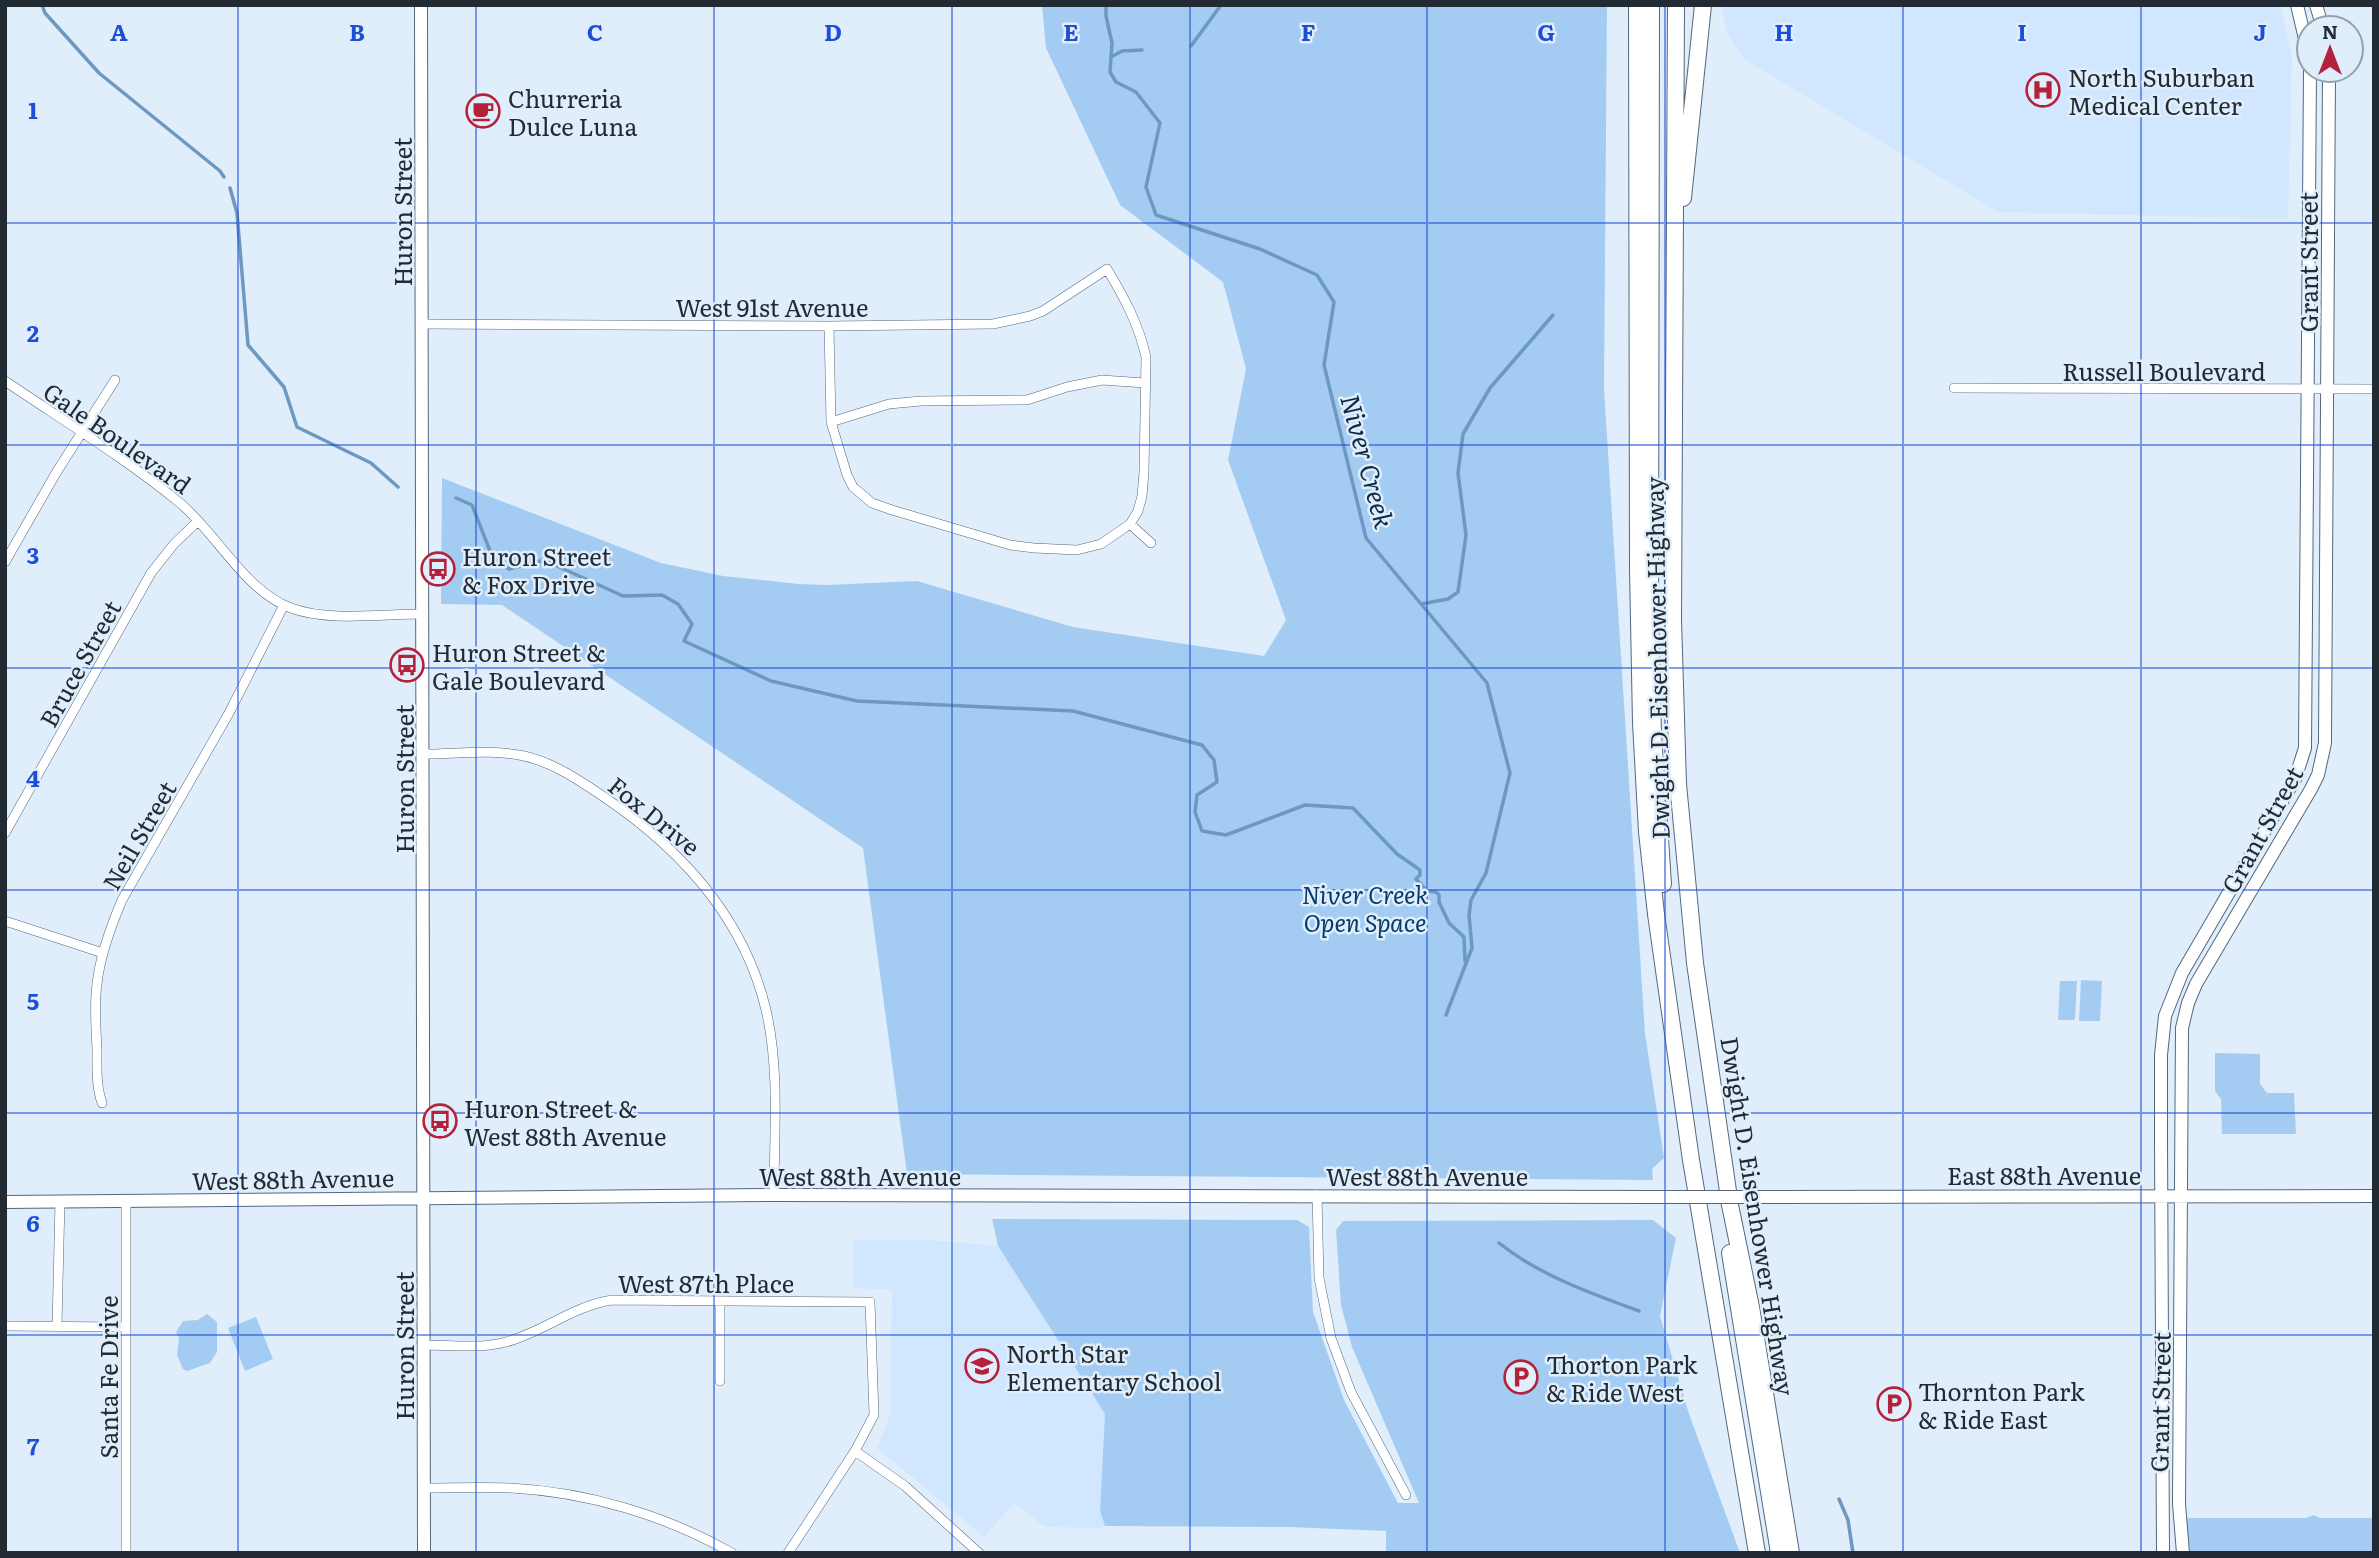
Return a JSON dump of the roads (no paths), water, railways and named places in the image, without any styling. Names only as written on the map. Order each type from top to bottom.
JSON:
[{"type":"highway","points":[[1628,5],[1628,34],[1636,65]]},
{"type":"highway","name":"Dwight D. Eisenhower Highway","points":[[1637,5],[1640,695],[1647,832],[1690,1160],[1757,1553]]},
{"type":"highway","points":[[1651,5],[1650,612],[1654,753],[1666,914],[1662,956]]},
{"type":"highway","points":[[1667,5],[1676,74]]},
{"type":"highway","name":"Dwight D. Eisenhower Highway","points":[[1676,5],[1673,630],[1678,773],[1692,941],[1730,1205],[1751,1307],[1791,1553]]},
{"type":"highway","points":[[1674,305],[1703,5]]},
{"type":"highway","points":[[1730,1205],[1728,1245],[1779,1553]]},
{"type":"main road","name":"Huron Street","points":[[421,5],[424,1553]]},
{"type":"main road","name":"Grant Street","points":[[2163,1553],[2162,1038],[2170,1000],[2182,973],[2295,779],[2303,758],[2307,725],[2310,84]]},
{"type":"main road","name":"Grant Street","points":[[2183,1553],[2179,1504],[2181,1049],[2188,1003],[2311,789],[2323,757],[2329,84]]},
{"type":"main road","name":"West 88th Avenue","points":[[5,1202],[775,1195],[1714,1197]]},
{"type":"main road","name":"East 88th Avenue","points":[[1714,1197],[2374,1196]]},
{"type":"street","name":"West 91st Avenue","points":[[422,324],[828,326],[1008,322],[1042,311],[1107,269],[1126,299],[1143,341],[1146,383]]},
{"type":"street","points":[[828,326],[831,422],[849,480],[867,500],[882,507],[1010,545],[1069,550],[1087,548],[1107,540],[1129,524],[1138,511],[1142,496],[1146,383],[1102,380],[1067,387],[1027,400],[890,404],[831,422]]},
{"type":"street","points":[[5,562],[115,380]]},
{"type":"street","name":"Gale Boulevard","points":[[5,381],[150,480],[198,521],[255,585],[284,605],[305,612],[325,614],[423,614]]},
{"type":"street","name":"Russell Boulevard","points":[[1954,388],[2374,389]]},
{"type":"street","name":"Bruce Street","points":[[5,833],[151,573],[174,544],[198,521]]},
{"type":"street","points":[[1129,524],[1152,543]]},
{"type":"street","name":"Neil Street","points":[[102,1103],[97,1078],[96,995],[103,953],[122,900],[229,713],[284,605]]},
{"type":"street","name":"Fox Drive","points":[[424,754],[521,755],[566,772],[643,824],[680,857],[711,892],[729,919],[747,955],[766,1013],[772,1056],[775,1195]]},
{"type":"street","points":[[5,921],[103,953]]},
{"type":"street","points":[[1318,1195],[1319,1279],[1331,1338],[1348,1386],[1406,1495]]},
{"type":"street","points":[[57,1326],[60,1201]]},
{"type":"street","name":"Santa Fe Drive","points":[[126,1201],[126,1553]]},
{"type":"street","name":"West 87th Place","points":[[424,1345],[485,1345],[508,1342],[586,1306],[612,1300],[870,1302],[874,1415],[855,1451]]},
{"type":"street","points":[[720,1301],[720,1381]]},
{"type":"street","points":[[5,1326],[126,1327]]},
{"type":"street","points":[[788,1553],[855,1451],[905,1486],[979,1553]]},
{"type":"street","points":[[424,1488],[511,1488],[589,1499],[678,1526],[732,1553]]},
{"type":"waterway","points":[[42,5],[45,13],[99,73],[224,177]]},
{"type":"waterway","name":"Niver Creek","points":[[1106,5],[1112,43],[1110,72],[1116,82],[1136,92],[1160,123],[1146,187],[1156,215],[1260,249],[1317,275],[1334,302],[1324,365],[1366,538],[1487,683],[1510,773],[1486,873],[1471,900],[1469,915],[1472,948],[1446,1015]]},
{"type":"waterway","points":[[1191,46],[1221,5]]},
{"type":"waterway","points":[[1111,57],[1122,51],[1142,50]]},
{"type":"waterway","points":[[230,188],[237,213],[248,345],[284,387],[297,427],[371,463],[398,487]]},
{"type":"waterway","points":[[1421,604],[1448,599],[1458,592],[1466,535],[1458,473],[1463,434],[1490,388],[1553,315]]},
{"type":"waterway","points":[[456,498],[472,505],[492,556],[509,569],[544,560],[623,596],[662,595],[678,604],[692,624],[684,641],[771,681],[857,701],[1073,711],[1202,745],[1214,760],[1217,782],[1197,795],[1195,812],[1202,831],[1226,835],[1305,805],[1353,808],[1397,854],[1420,870],[1416,879],[1427,891],[1439,895],[1439,902],[1449,923],[1464,937],[1465,961]]},
{"type":"waterway","name":"Niver Creek","points":[[1499,1243],[1548,1274],[1639,1311]]},
{"type":"waterway","name":"Niver Creek","points":[[1839,1499],[1848,1520],[1853,1553]]},
{"type":"place","name":"North Suburban Medical Center","points":[[2043,90]]},
{"type":"place","name":"Churreria Dulce Luna","points":[[483,111]]},
{"type":"place","name":"Huron Street & Fox Drive","points":[[438,569]]},
{"type":"place","name":"Huron Street & Gale Boulevard","points":[[407,665]]},
{"type":"place","name":"Huron Street & West 88th Avenue","points":[[440,1121]]},
{"type":"place","name":"North Star Elementary School","points":[[982,1366]]},
{"type":"place","name":"Thorton Park & Ride West","points":[[1521,1377]]},
{"type":"place","name":"Thornton Park & Ride East","points":[[1894,1404]]},
{"type":"park label","name":"Niver Creek Open Space","points":[[1365,907]]}]
